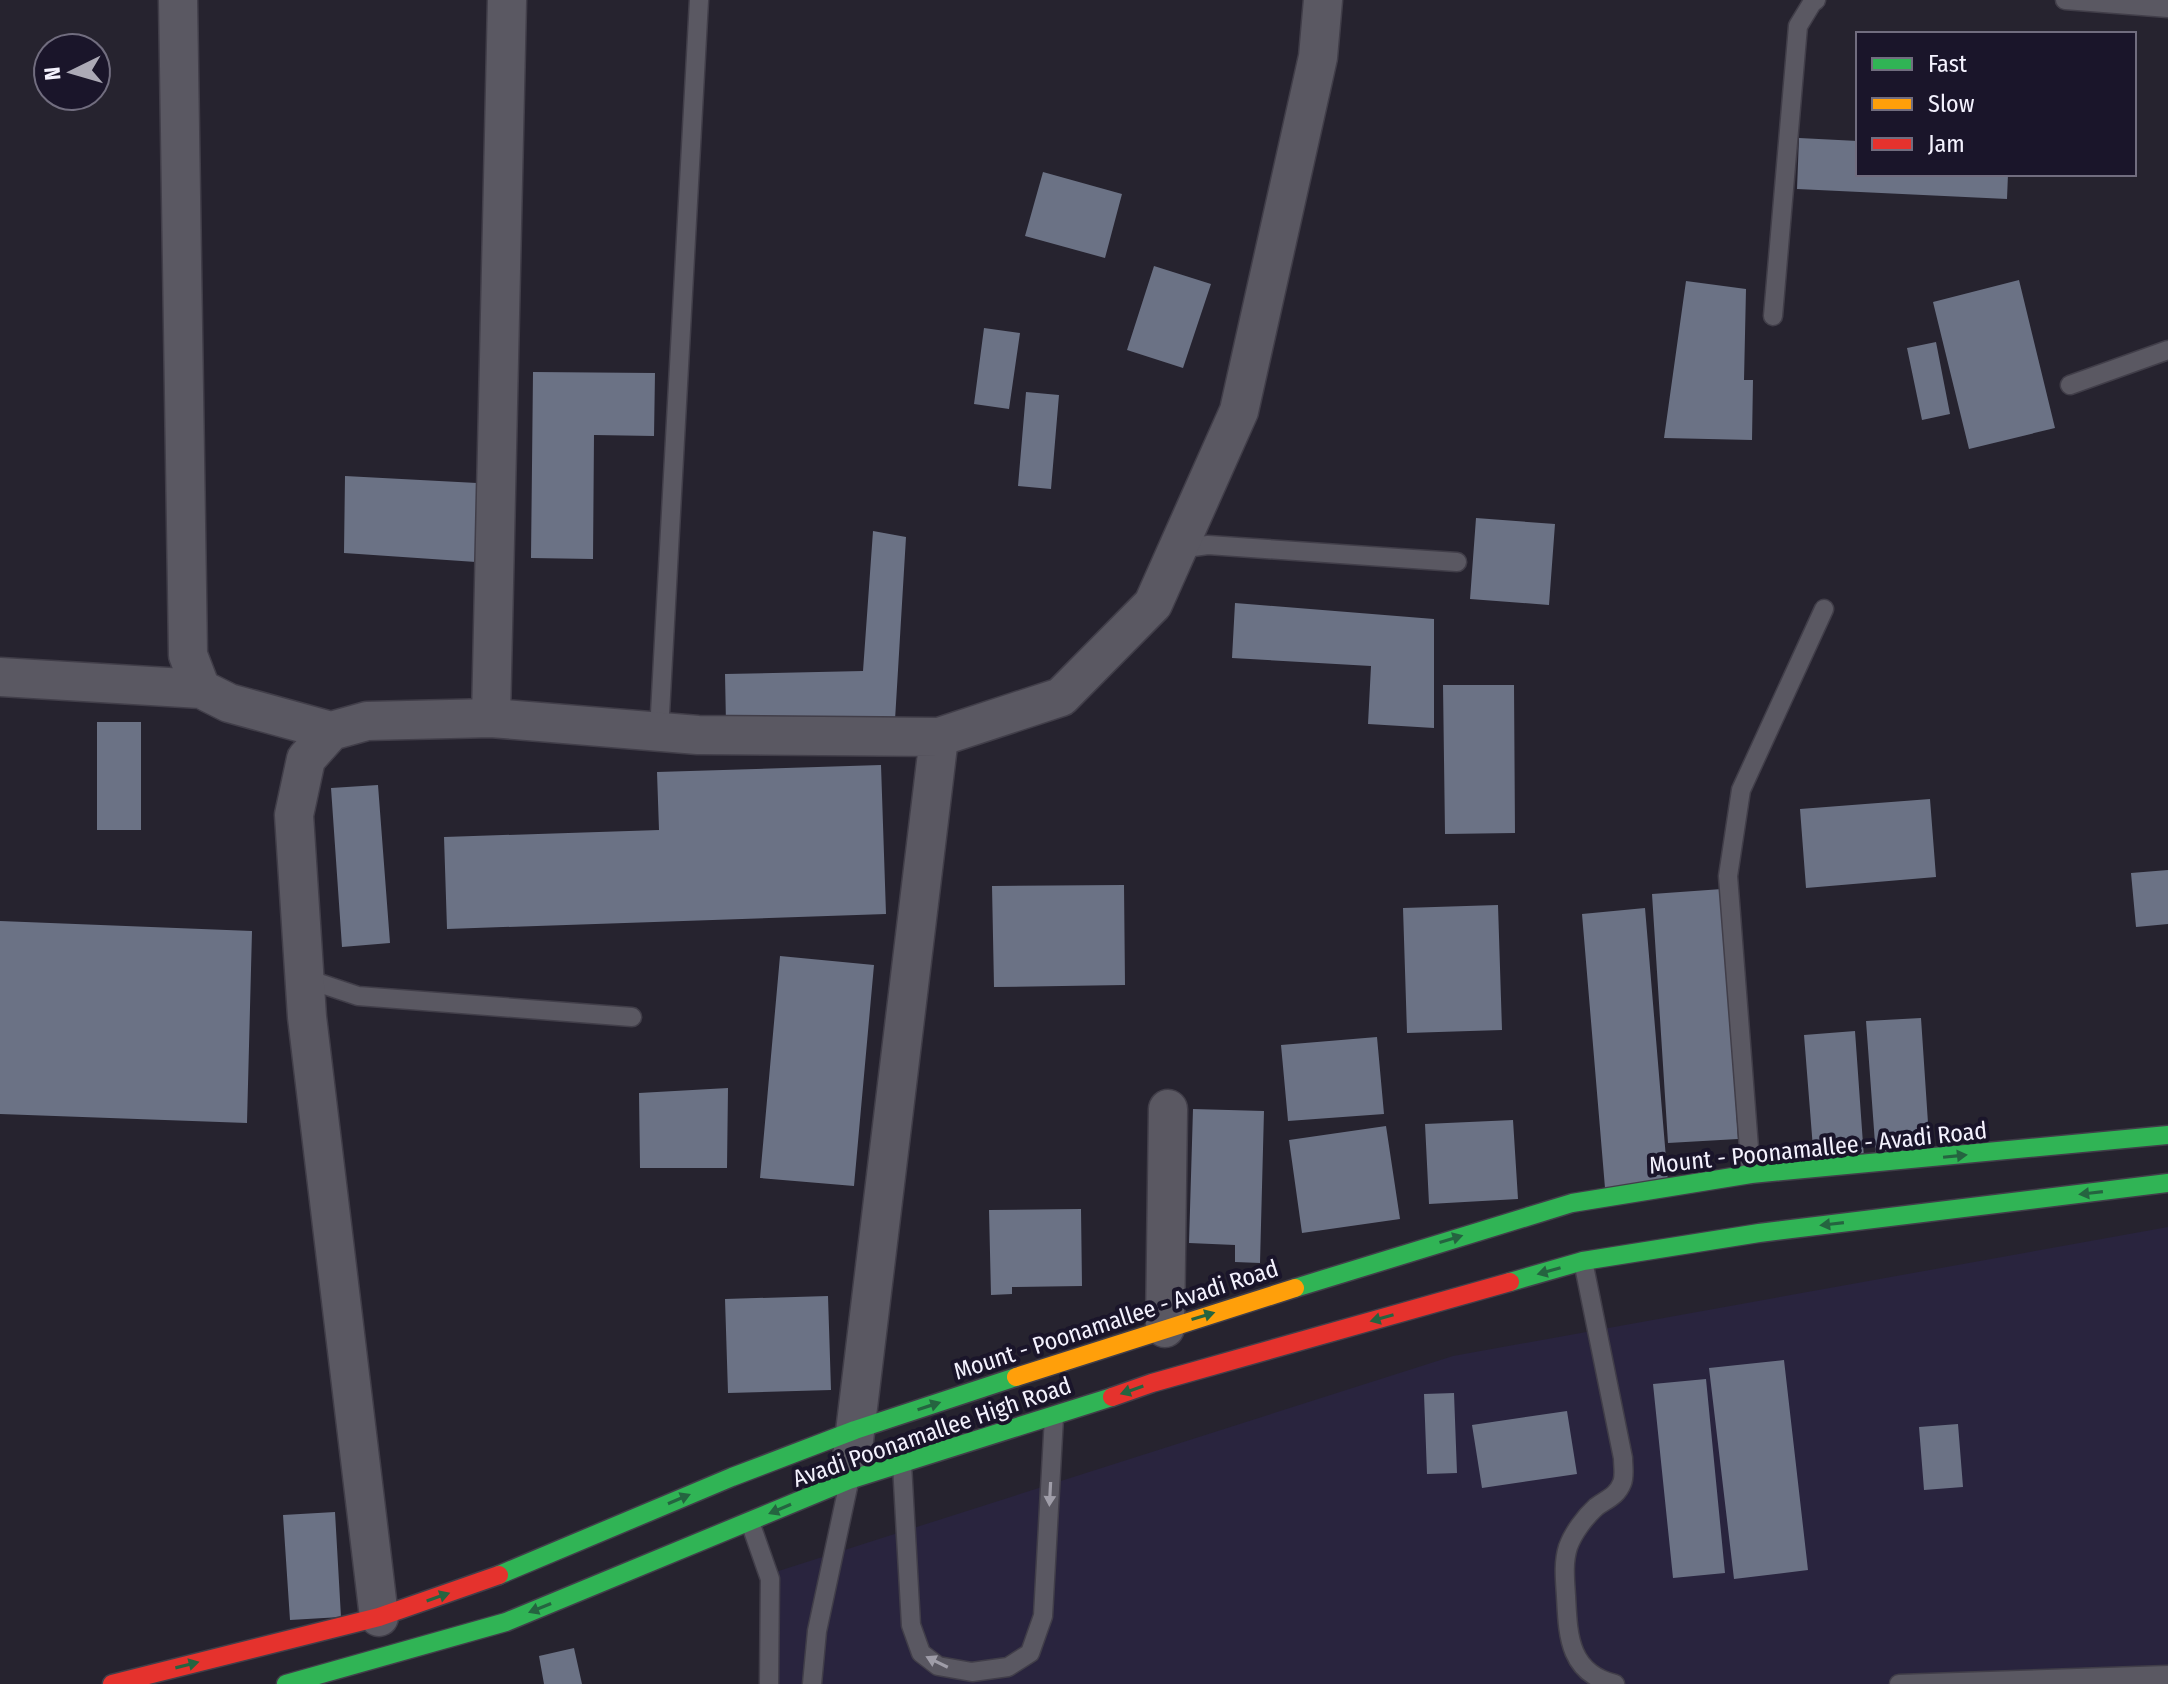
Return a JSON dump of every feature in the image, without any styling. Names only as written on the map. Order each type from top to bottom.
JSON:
[{"type":"main road","name":"Mount - Poonamallee - Avadi Road","points":[[112,1684],[379,1617],[483,1582],[732,1477],[855,1430],[1165,1328],[1572,1203],[1751,1174],[2168,1135]]},
{"type":"main road","points":[[1583,1261],[1759,1233],[2168,1183]]},
{"type":"main road","name":"Avadi Poonamallee High Road","points":[[286,1684],[386,1663],[506,1622],[849,1480],[1054,1417],[1152,1383],[1583,1261]]},
{"type":"street","points":[[178,0],[188,655],[201,689]]},
{"type":"street","points":[[491,718],[507,0]]},
{"type":"street","points":[[0,677],[201,689],[229,703],[331,731],[367,721],[491,718],[698,735],[939,737],[1061,697],[1153,604],[1239,411],[1318,57],[1323,0]]},
{"type":"street","points":[[331,731],[306,759],[294,815],[304,978],[379,1617]]},
{"type":"street","points":[[849,1480],[939,737]]},
{"type":"street","points":[[1165,1328],[1168,1109]]},
{"type":"lane","points":[[659,732],[699,0]]},
{"type":"lane","points":[[1773,316],[1798,26],[1816,0]]},
{"type":"lane","points":[[2065,0],[2168,8]]},
{"type":"lane","points":[[2070,385],[2168,350]]},
{"type":"lane","points":[[1178,549],[1208,545],[1457,562]]},
{"type":"lane","points":[[1751,1174],[1728,876],[1741,790],[1824,609]]},
{"type":"lane","points":[[304,978],[358,996],[632,1017]]},
{"type":"lane","points":[[1583,1261],[1623,1458],[1624,1480],[1616,1495],[1595,1508],[1568,1547],[1564,1569],[1568,1639],[1575,1655],[1589,1670],[1615,1684]]},
{"type":"lane","points":[[902,1464],[911,1625],[921,1653],[938,1666],[972,1672],[1008,1667],[1030,1653],[1043,1616],[1054,1417]]},
{"type":"lane","points":[[812,1684],[817,1631],[849,1480]]},
{"type":"lane","points":[[750,1522],[770,1579],[769,1684]]},
{"type":"lane","points":[[1899,1684],[2168,1675]]},
{"type":"shaded area","points":[[2168,1227],[2168,1684],[772,1684],[766,1575],[1453,1356]]},
{"type":"building","points":[[1799,138],[1856,141],[1856,176],[2008,176],[2007,199],[1797,189]]},
{"type":"building","points":[[1043,172],[1122,194],[1105,258],[1025,236]]},
{"type":"building","points":[[1154,266],[1211,284],[1183,368],[1127,350]]},
{"type":"building","points":[[2019,280],[2055,428],[1969,449],[1933,302]]},
{"type":"building","points":[[1686,281],[1746,289],[1744,380],[1753,380],[1752,440],[1664,438]]},
{"type":"building","points":[[984,328],[1020,333],[1009,409],[974,404]]},
{"type":"building","points":[[1936,342],[1950,414],[1922,420],[1907,348]]},
{"type":"building","points":[[533,372],[655,373],[654,436],[594,435],[593,559],[531,558]]},
{"type":"building","points":[[1026,392],[1059,395],[1051,489],[1018,486]]},
{"type":"building","points":[[345,476],[477,483],[476,562],[344,553]]},
{"type":"building","points":[[1476,518],[1555,524],[1549,605],[1470,599]]},
{"type":"building","points":[[873,531],[906,537],[895,720],[726,724],[725,674],[863,671]]},
{"type":"building","points":[[1235,603],[1434,619],[1434,728],[1368,724],[1371,666],[1232,658]]},
{"type":"building","points":[[1443,685],[1514,685],[1515,833],[1445,834]]},
{"type":"building","points":[[97,722],[141,722],[141,830],[97,830]]},
{"type":"building","points":[[881,765],[886,914],[447,929],[444,837],[659,830],[657,772]]},
{"type":"building","points":[[378,785],[390,943],[342,947],[331,788]]},
{"type":"building","points":[[1930,799],[1936,877],[1806,888],[1800,809]]},
{"type":"building","points":[[2168,870],[2168,924],[2136,927],[2131,873]]},
{"type":"building","points":[[1124,885],[1125,985],[994,987],[992,886]]},
{"type":"building","points":[[1722,889],[1738,1139],[1668,1143],[1652,894]]},
{"type":"building","points":[[1498,905],[1502,1030],[1407,1033],[1403,908]]},
{"type":"building","points":[[1645,908],[1668,1182],[1605,1188],[1582,914]]},
{"type":"building","points":[[0,921],[252,931],[247,1123],[0,1114]]},
{"type":"building","points":[[780,956],[874,965],[854,1186],[760,1178]]},
{"type":"building","points":[[1921,1018],[1930,1153],[1876,1157],[1866,1021]]},
{"type":"building","points":[[1855,1031],[1864,1158],[1814,1161],[1804,1035]]},
{"type":"building","points":[[1377,1037],[1384,1114],[1288,1121],[1281,1045]]},
{"type":"building","points":[[728,1088],[727,1168],[640,1168],[639,1093]]},
{"type":"building","points":[[1193,1109],[1264,1111],[1260,1263],[1235,1262],[1235,1245],[1189,1243]]},
{"type":"building","points":[[1513,1120],[1518,1199],[1429,1204],[1425,1124]]},
{"type":"building","points":[[1386,1126],[1400,1219],[1302,1233],[1289,1140]]},
{"type":"building","points":[[1081,1209],[1082,1286],[1012,1287],[1012,1294],[991,1295],[989,1210]]},
{"type":"building","points":[[828,1296],[831,1390],[728,1393],[725,1299]]},
{"type":"building","points":[[1784,1360],[1808,1570],[1734,1579],[1709,1368]]},
{"type":"building","points":[[1706,1379],[1725,1573],[1673,1578],[1653,1384]]},
{"type":"building","points":[[1454,1393],[1457,1473],[1427,1474],[1424,1394]]},
{"type":"building","points":[[1567,1411],[1577,1474],[1482,1488],[1472,1425]]},
{"type":"building","points":[[1958,1424],[1963,1487],[1924,1490],[1919,1427]]},
{"type":"building","points":[[335,1512],[341,1617],[290,1620],[283,1515]]},
{"type":"building","points":[[574,1648],[582,1684],[544,1684],[539,1656]]},
{"type":"traffic: fast","points":[[1295,1288],[1572,1203],[1751,1174],[2168,1135]]},
{"type":"traffic: fast","points":[[1510,1282],[1583,1261],[1759,1233],[2168,1183]]},
{"type":"traffic: fast","points":[[499,1575],[732,1477],[855,1430],[1016,1377]]},
{"type":"traffic: fast","points":[[286,1684],[506,1622],[849,1480],[1112,1397]]},
{"type":"traffic: slow","points":[[1016,1377],[1295,1288]]},
{"type":"traffic: jam","points":[[1112,1397],[1510,1282]]},
{"type":"traffic: jam","points":[[112,1684],[379,1617],[499,1575]]}]
